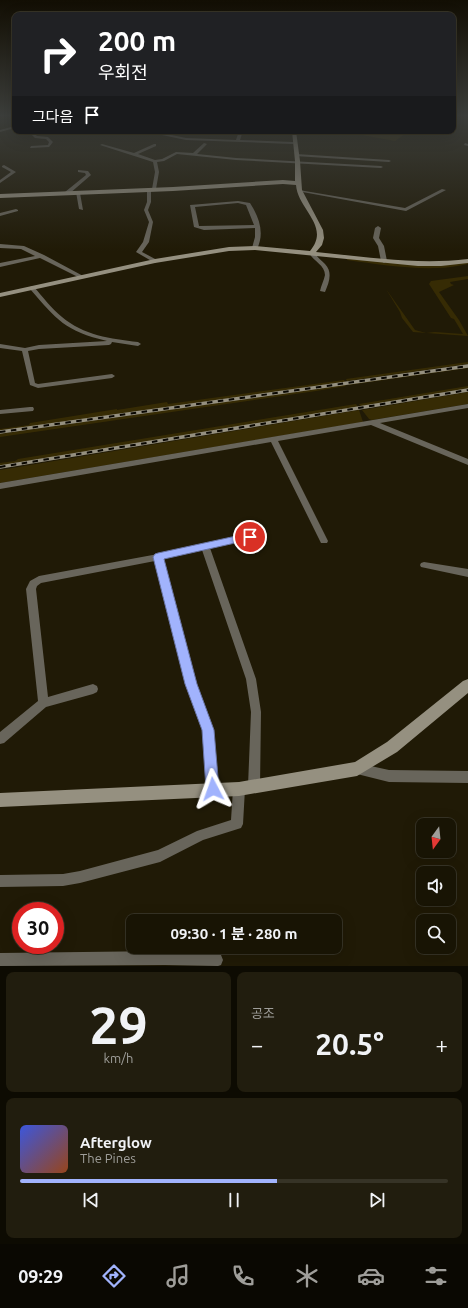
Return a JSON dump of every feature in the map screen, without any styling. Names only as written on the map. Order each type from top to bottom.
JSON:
[{"type":"street","points":[[155,161],[157,172],[146,210],[151,222],[146,242],[139,252],[155,260]]},
{"type":"street","points":[[273,161],[381,167]]},
{"type":"street","points":[[298,163],[298,183],[300,191],[317,223],[321,240],[318,247],[312,253]]},
{"type":"street","points":[[0,182],[14,172],[4,166]]},
{"type":"street","points":[[67,193],[89,175],[86,172],[80,171]]},
{"type":"street","points":[[0,196],[151,190],[283,182],[298,183]]},
{"type":"street","points":[[300,191],[406,210],[444,190]]},
{"type":"street","points":[[78,193],[81,209]]},
{"type":"street","points":[[255,248],[257,244],[257,226],[256,220],[248,204],[244,202],[192,206],[196,227],[257,226]]},
{"type":"street","points":[[0,215],[16,210]]},
{"type":"street","points":[[378,228],[376,238],[381,246],[384,261]]},
{"type":"street","points":[[0,246],[22,247],[82,276]]},
{"type":"street","points":[[0,295],[155,260],[229,249],[255,248],[430,265],[468,261]]},
{"type":"street","points":[[312,253],[312,256],[326,269],[327,272],[323,291]]},
{"type":"street","points":[[0,265],[42,256]]},
{"type":"street","points":[[32,288],[59,318],[69,326],[104,340],[138,344]]},
{"type":"street","points":[[0,346],[25,350],[39,347],[116,342]]},
{"type":"street","points":[[25,350],[32,384],[38,386],[112,376]]},
{"type":"street","points":[[0,486],[468,406]]},
{"type":"street","points":[[0,412],[30,409]]},
{"type":"street","points":[[372,422],[468,462]]},
{"type":"street","points":[[272,439],[324,541]]},
{"type":"street","points":[[43,703],[31,589],[33,584],[39,580],[158,557],[263,534]]},
{"type":"street","points":[[205,546],[251,679],[256,712],[254,786]]},
{"type":"street","points":[[158,557],[191,684],[208,730],[213,789]]},
{"type":"street","points":[[424,565],[468,573]]},
{"type":"street","points":[[357,769],[392,747],[468,685]]},
{"type":"street","points":[[0,739],[43,703],[93,689]]},
{"type":"street","points":[[0,800],[144,794],[238,788],[357,769],[389,776],[468,777]]},
{"type":"street","points":[[0,881],[63,880],[160,856],[201,834],[237,824],[238,788]]},
{"type":"street","points":[[0,960],[71,963],[165,958],[216,960]]},
{"type":"shaded area","points":[[347,258],[395,263],[468,262],[468,264],[445,268],[414,268],[347,260]]},
{"type":"shaded area","points":[[468,276],[468,279],[450,282],[454,285],[439,292],[459,320],[468,336],[426,333],[435,332],[463,334],[429,284],[431,281]]},
{"type":"shaded area","points":[[386,289],[415,330],[426,333],[413,332],[402,318]]},
{"type":"shaded area","points":[[468,362],[468,364],[347,381],[346,379]]},
{"type":"shaded area","points":[[468,367],[349,385],[348,383]]},
{"type":"shaded area","points":[[344,380],[345,382],[0,431],[0,429],[29,425],[30,423],[117,409],[167,402],[168,404]]},
{"type":"shaded area","points":[[345,384],[346,386],[316,391],[0,437],[0,434]]},
{"type":"shaded area","points":[[468,386],[468,389],[361,407],[359,404]]},
{"type":"shaded area","points":[[468,392],[468,404],[372,420],[369,419],[362,410]]},
{"type":"shaded area","points":[[356,404],[358,407],[0,466],[0,463],[15,461],[18,459]]},
{"type":"shaded area","points":[[359,410],[363,422],[0,483],[0,470]]},
{"type":"railway","points":[[0,432],[468,366]]},
{"type":"railway","points":[[0,467],[468,390]]},
{"type":"route","points":[[213,789],[208,730],[191,684],[158,557],[250,537]]}]
